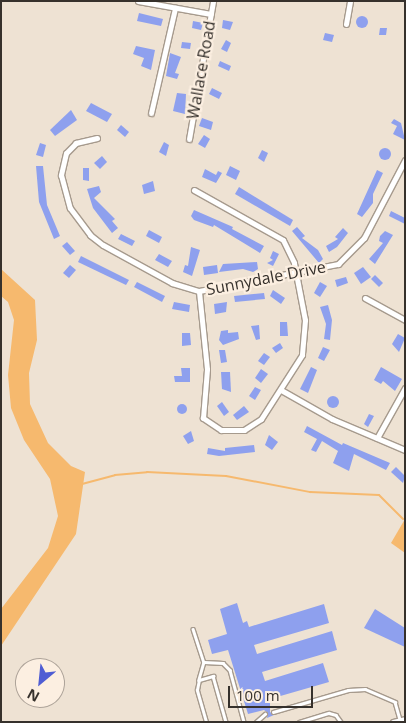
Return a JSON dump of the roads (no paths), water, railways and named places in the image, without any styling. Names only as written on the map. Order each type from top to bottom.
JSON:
[{"type":"street","points":[[138,1],[211,14]]},
{"type":"street","name":"Wallace Road","points":[[189,139],[213,1]]},
{"type":"street","points":[[346,24],[350,1]]},
{"type":"street","points":[[152,113],[174,8]]},
{"type":"street","name":"Sunnydale Drive","points":[[97,138],[76,143],[66,153],[63,162],[63,189],[80,222],[103,245],[172,283],[199,291],[296,274],[338,264],[353,252],[364,238],[405,160]]},
{"type":"street","points":[[194,190],[284,240],[291,254],[305,320],[305,344],[281,390],[254,426],[228,431],[205,422],[207,369],[199,291]]},
{"type":"street","points":[[365,298],[405,320]]},
{"type":"street","points":[[377,438],[405,388]]},
{"type":"street","points":[[281,390],[332,419],[405,450]]},
{"type":"street","points":[[393,722],[402,719]]},
{"type":"lane","points":[[192,629],[204,662],[197,690],[206,722]]},
{"type":"lane","points":[[204,662],[223,663],[230,670],[244,722]]},
{"type":"lane","points":[[199,680],[212,676],[226,722]]},
{"type":"lane","points":[[273,712],[348,690],[365,688],[395,702],[402,719]]},
{"type":"lane","points":[[299,722],[329,713],[336,715],[341,722]]},
{"type":"lane","points":[[256,722],[265,714]]},
{"type":"waterway","points":[[82,484],[115,475],[147,472],[226,476],[310,492],[379,495],[403,519]]}]
